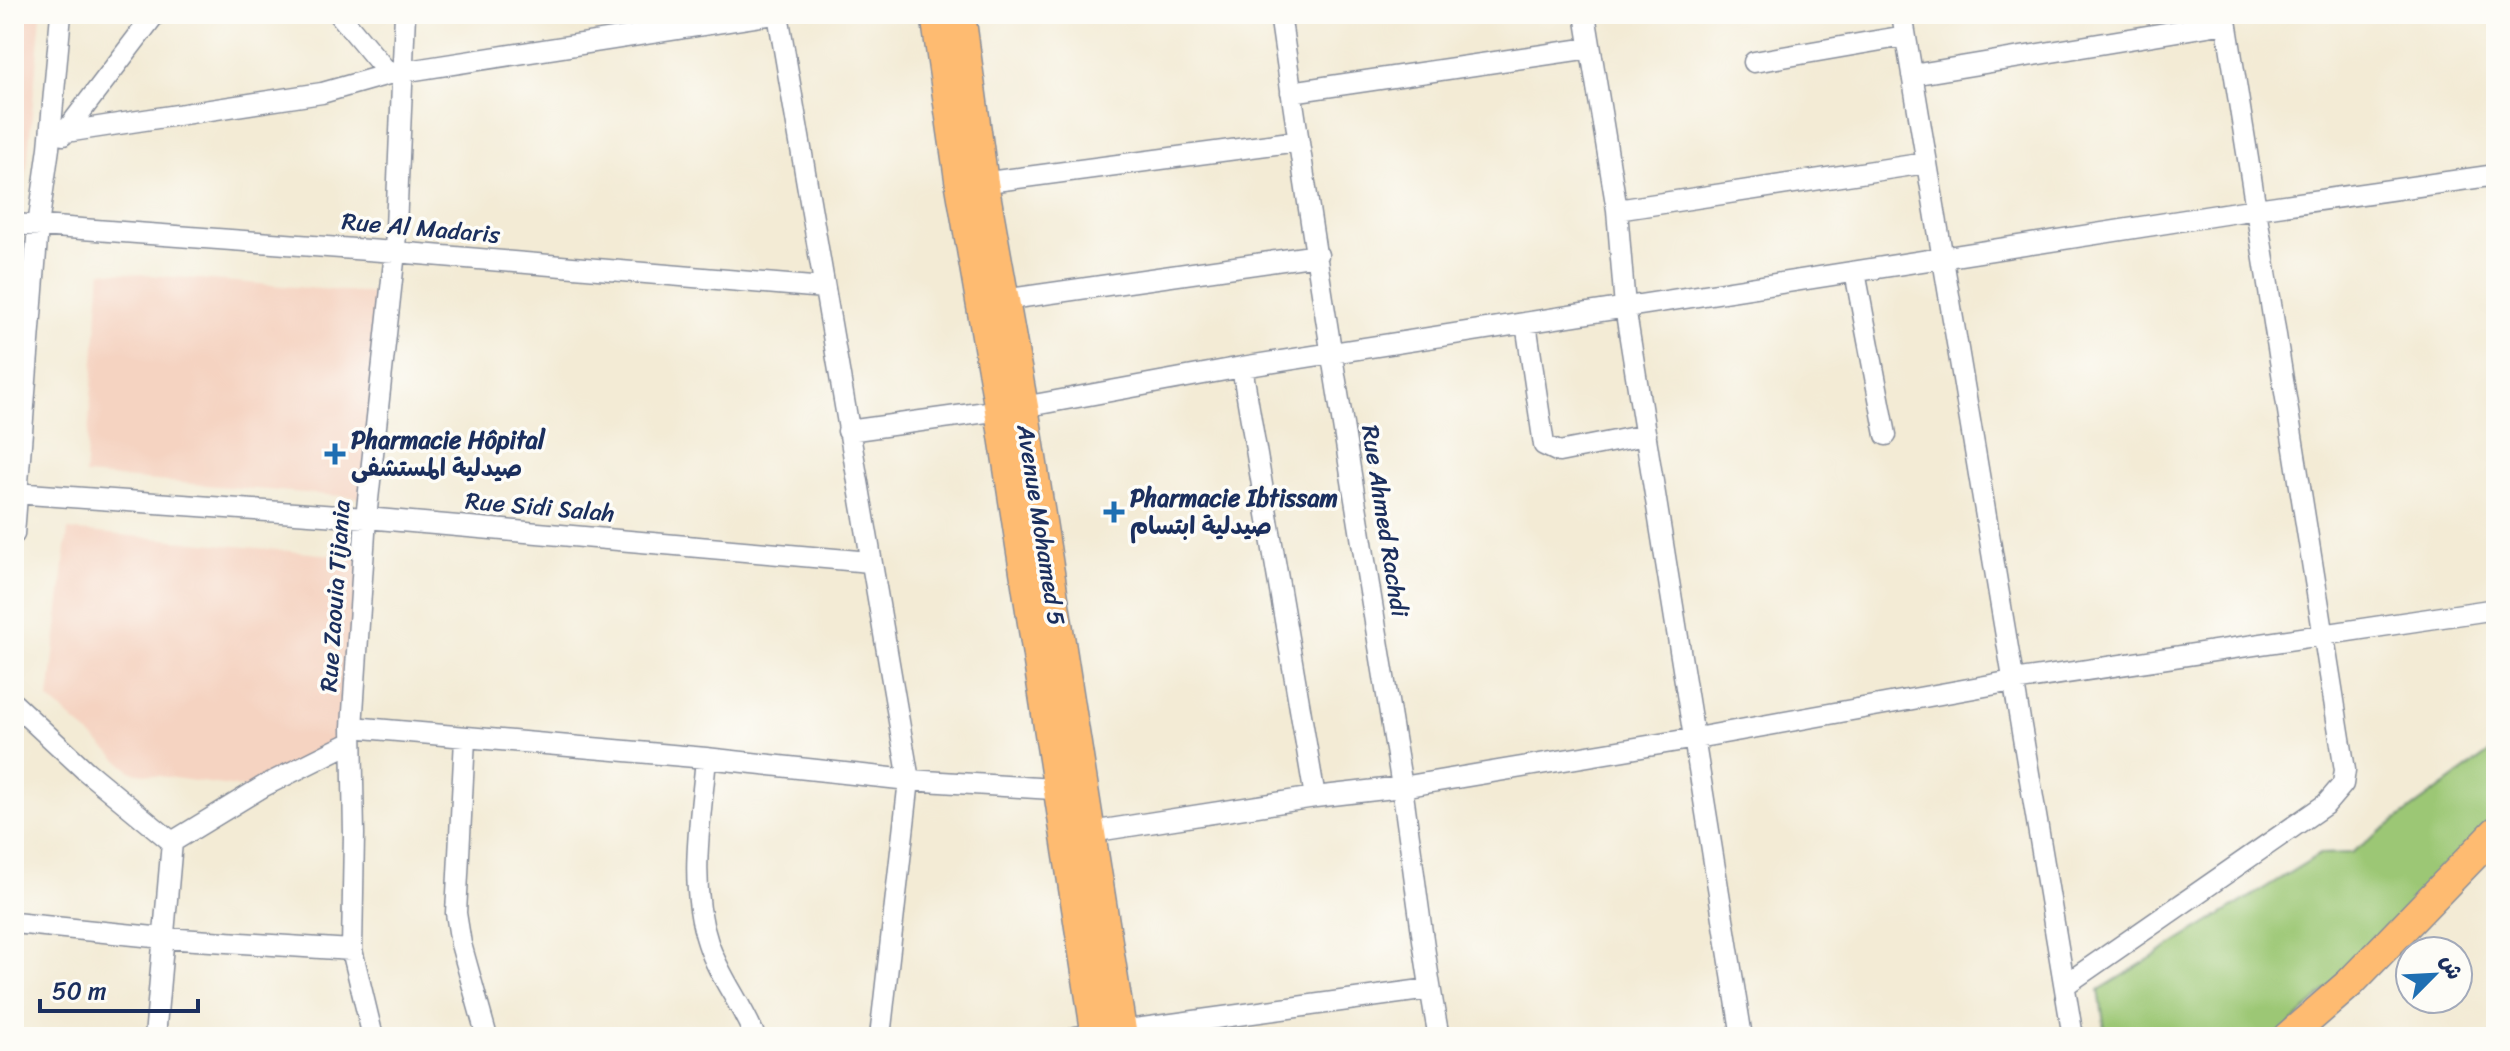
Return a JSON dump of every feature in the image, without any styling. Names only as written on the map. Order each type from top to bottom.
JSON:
[{"type":"main road","name":"Avenue Mohamed 5","points":[[936,14],[972,184],[1012,409],[1078,834],[1102,1035]]},
{"type":"main road","name":"Avenue Mohamed 5","points":[[960,14],[972,184],[1003,300],[1012,409]]},
{"type":"main road","points":[[2288,1037],[2350,983],[2496,832]]},
{"type":"street","points":[[14,534],[38,226],[49,148],[61,14]]},
{"type":"street","points":[[49,148],[66,132],[155,14]]},
{"type":"street","points":[[339,14],[395,74]]},
{"type":"street","name":"Rue Zaouia Tijania","points":[[373,1037],[352,950],[352,735],[366,518],[395,252],[395,74],[405,14]]},
{"type":"street","points":[[66,132],[322,93],[395,74],[776,14],[909,780],[880,1037]]},
{"type":"street","name":"Rue Ahmed Rachdi","points":[[1280,14],[1331,354],[1402,787],[1429,989],[1439,1037]]},
{"type":"street","points":[[1585,14],[1617,210],[1625,307],[1742,1037]]},
{"type":"street","points":[[1902,14],[2073,1037]]},
{"type":"street","points":[[1912,75],[2226,18],[2325,636],[2345,770],[2343,784],[2337,794],[2065,985]]},
{"type":"street","points":[[1754,62],[1905,36]]},
{"type":"street","points":[[1291,92],[1590,48]]},
{"type":"street","points":[[972,184],[1298,141]]},
{"type":"street","points":[[1617,210],[1926,163]]},
{"type":"street","points":[[848,431],[1012,409],[1242,367],[2256,209],[2496,175]]},
{"type":"street","name":"Rue Al Madaris","points":[[14,224],[824,288]]},
{"type":"street","points":[[1003,300],[1318,255]]},
{"type":"street","points":[[1855,272],[1886,435]]},
{"type":"street","points":[[1526,323],[1544,445],[1559,452],[1646,435]]},
{"type":"street","points":[[1242,367],[1315,797]]},
{"type":"street","name":"Rue Sidi Salah","points":[[16,493],[366,518],[870,562]]},
{"type":"street","points":[[1078,834],[1315,797],[1402,787],[2013,681],[2496,609]]},
{"type":"street","points":[[14,704],[86,771],[172,842]]},
{"type":"street","points":[[172,842],[352,735],[465,739],[706,758],[909,780],[1070,790]]},
{"type":"street","points":[[465,739],[456,913],[461,944],[487,1037]]},
{"type":"street","points":[[706,758],[697,856],[699,903],[707,942],[721,976],[755,1037]]},
{"type":"street","points":[[155,1037],[172,842]]},
{"type":"street","points":[[14,923],[164,938],[352,950]]},
{"type":"street","points":[[1102,1035],[1429,989]]},
{"type":"shaded area","points":[[14,14],[41,14],[23,211],[14,210]]},
{"type":"shaded area","points":[[101,271],[380,294],[364,498],[85,475]]},
{"type":"shaded area","points":[[68,530],[363,558],[343,737],[251,789],[132,772],[49,699]]},
{"type":"green space","points":[[2496,748],[2496,825],[2278,1037],[2106,1037],[2099,990],[2320,854],[2351,853]]},
{"type":"place","name":"Pharmacie Hôpital صيدلية المستشفى","points":[[335,454]]},
{"type":"place","name":"Pharmacie Ibtissam صيدلية ابتسام","points":[[1114,512]]}]
